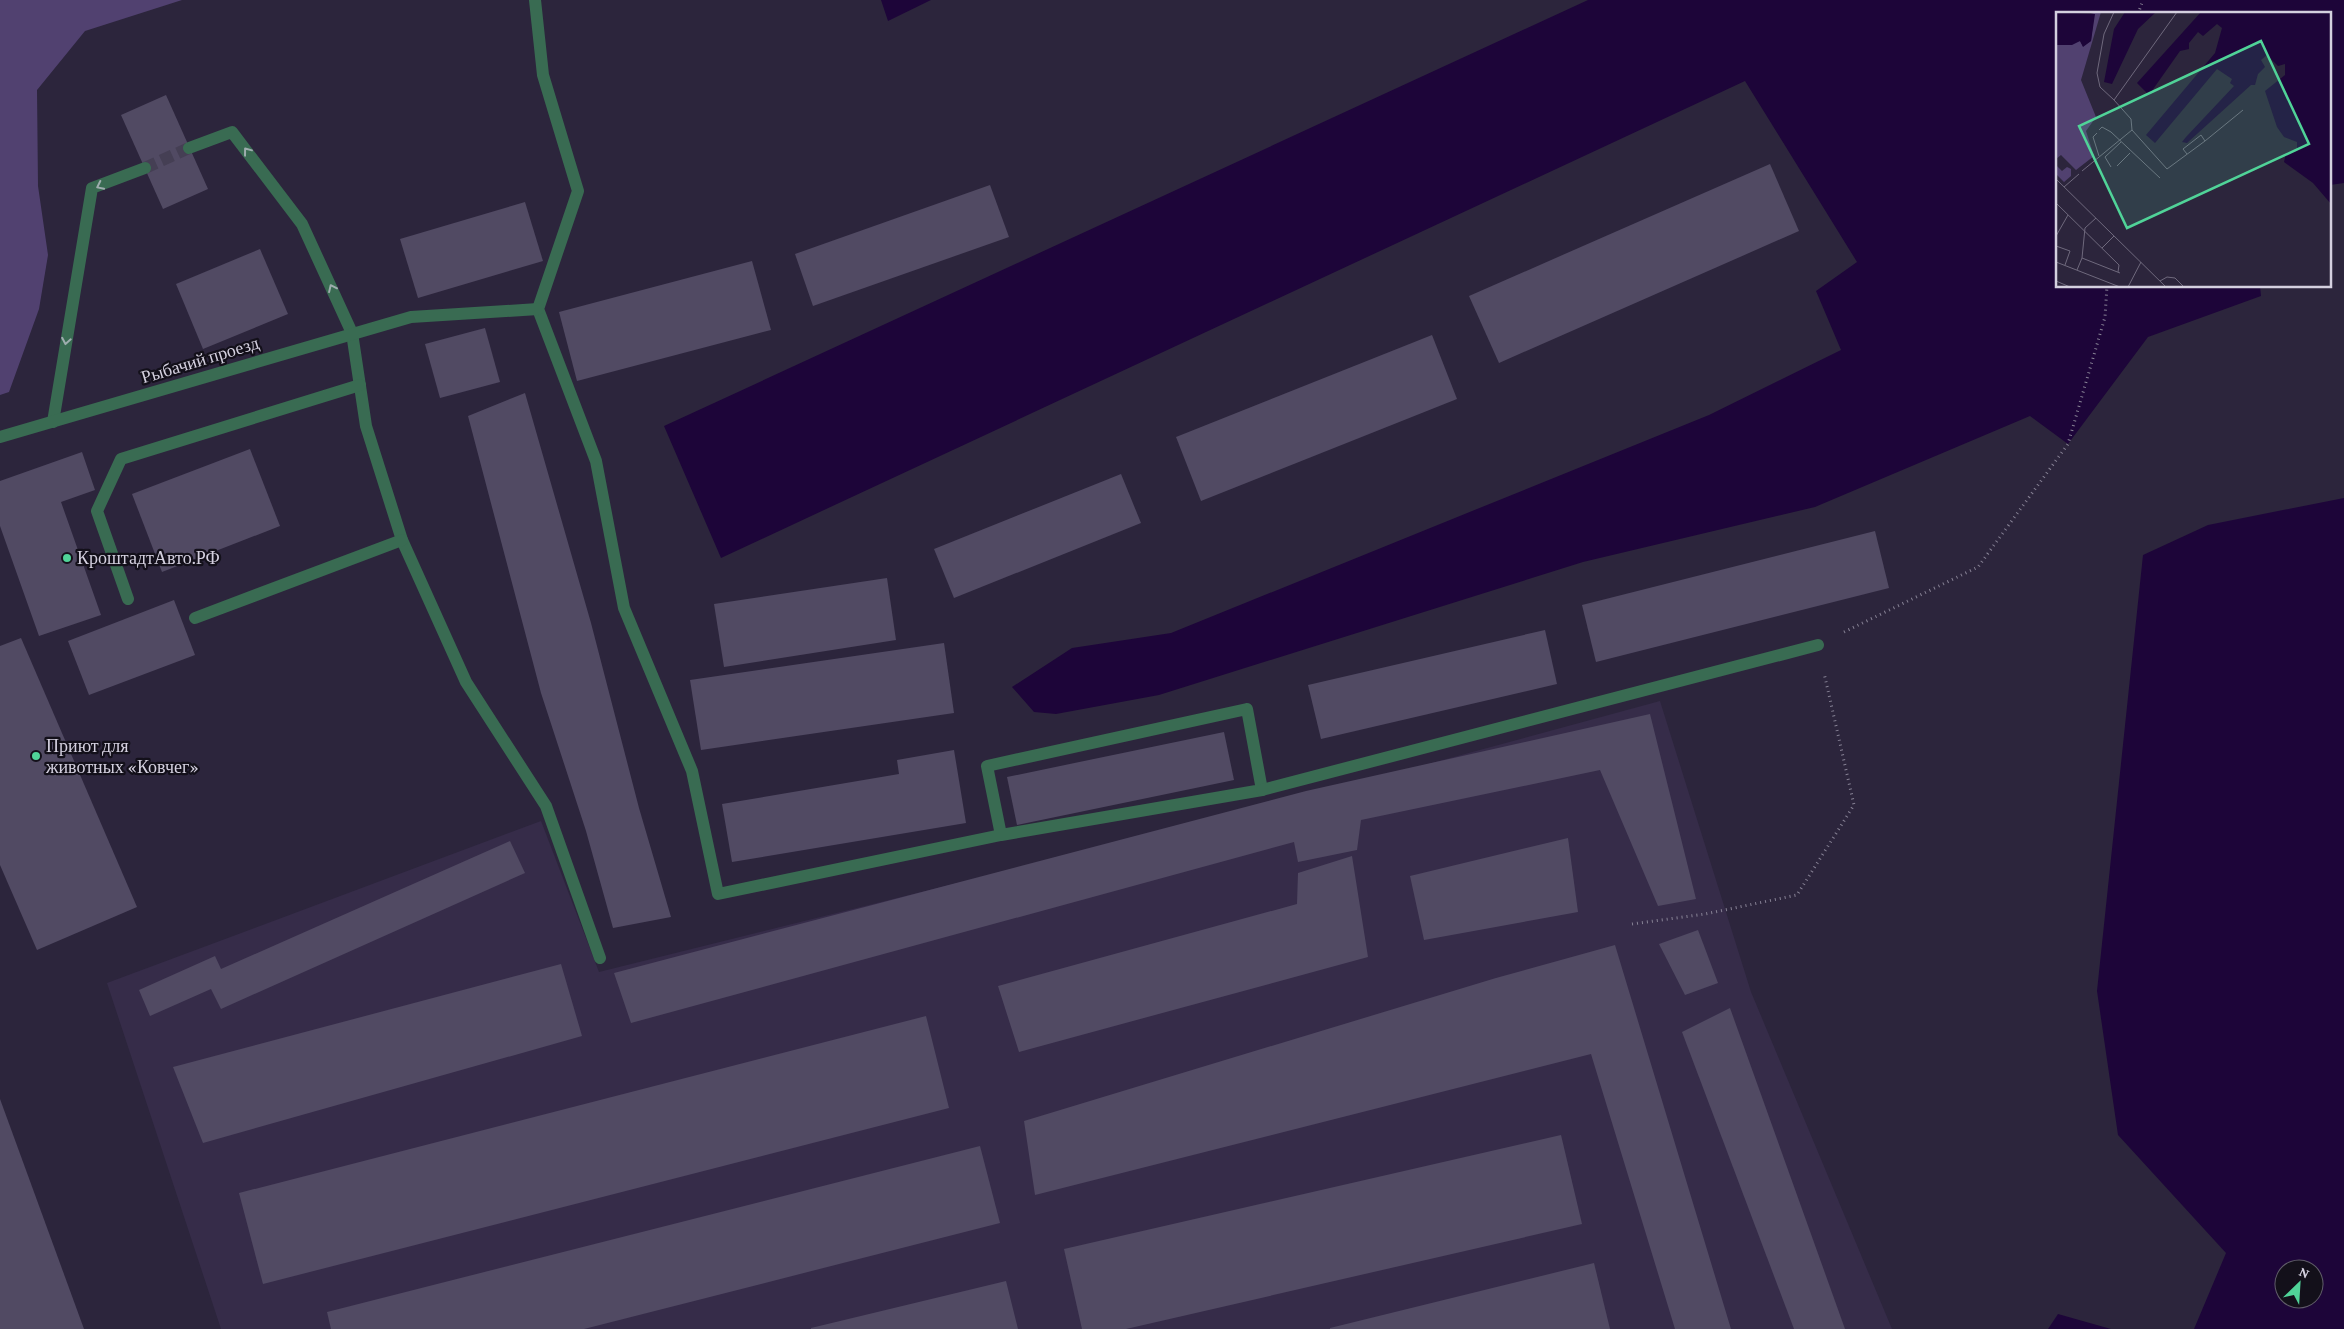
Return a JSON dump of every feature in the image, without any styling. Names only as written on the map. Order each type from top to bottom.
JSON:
[{"type":"street","points":[[534,0],[543,75],[578,191],[538,309],[596,462],[624,608],[692,770],[718,894],[1001,835],[1262,790],[1818,645]]},
{"type":"street","points":[[189,148],[232,132],[302,224],[352,333],[366,426],[402,540],[466,682],[546,806],[600,958]]},
{"type":"street","points":[[53,422],[92,188],[144,168]]},
{"type":"street","name":"Рыбачий проезд","points":[[0,438],[411,316],[538,309]]},
{"type":"street","points":[[128,599],[97,511],[122,459],[360,385]]},
{"type":"street","points":[[195,618],[402,540]]},
{"type":"street","points":[[1001,835],[987,766],[1247,709],[1262,790]]},
{"type":"path","points":[[2139,12],[2143,0]]},
{"type":"path","points":[[1632,924],[1705,914],[1797,895],[1854,805],[1818,645],[1978,567],[2068,444],[2105,317],[2107,288]]},
{"type":"shaded area","points":[[0,0],[182,0],[85,31],[37,90],[38,186],[48,255],[39,309],[9,392],[0,395]]},
{"type":"shaded area","points":[[881,0],[931,0],[888,21]]},
{"type":"shaded area","points":[[1588,0],[2344,0],[2344,183],[2332,185],[2332,12],[2056,12],[2056,288],[2260,288],[2261,296],[2148,337],[2068,444],[2030,416],[1815,507],[1583,562],[1159,695],[1056,714],[1034,712],[1012,687],[1072,648],[1171,633],[1709,415],[1841,350],[1816,291],[1857,262],[1745,81],[721,558],[664,426]]},
{"type":"shaded area","points":[[2344,498],[2344,1329],[2194,1329],[2226,1253],[2118,1135],[2097,991],[2143,555],[2208,525]]},
{"type":"shaded area","points":[[1660,701],[1751,992],[1892,1329],[221,1329],[107,983],[541,821],[599,972],[1325,792]]},
{"type":"shaded area","points":[[2058,1314],[2111,1329],[2048,1329]]},
{"type":"building","points":[[166,95],[208,189],[163,209],[121,115]]},
{"type":"building","points":[[1770,164],[1799,231],[1499,363],[1469,296]]},
{"type":"building","points":[[990,185],[1009,237],[813,306],[795,254]]},
{"type":"building","points":[[525,202],[543,261],[418,298],[400,239]]},
{"type":"building","points":[[260,249],[288,314],[203,349],[176,284]]},
{"type":"building","points":[[752,261],[771,330],[577,381],[559,312]]},
{"type":"building","points":[[485,328],[500,382],[440,398],[425,344]]},
{"type":"building","points":[[1432,335],[1457,399],[1201,501],[1176,437]]},
{"type":"building","points":[[525,393],[591,623],[639,808],[671,917],[613,928],[586,831],[541,693],[468,416]]},
{"type":"building","points":[[250,449],[280,526],[162,572],[132,494]]},
{"type":"building","points":[[82,452],[95,490],[61,502],[101,615],[39,636],[0,526],[0,481]]},
{"type":"building","points":[[1121,474],[1141,523],[954,598],[934,549]]},
{"type":"building","points":[[1875,531],[1889,588],[1596,662],[1582,605]]},
{"type":"building","points":[[887,578],[896,640],[724,667],[714,604]]},
{"type":"building","points":[[174,600],[195,655],[89,695],[68,641]]},
{"type":"building","points":[[1545,630],[1557,684],[1321,739],[1308,685]]},
{"type":"building","name":"Приют для животных «Ковчег»","points":[[21,638],[137,907],[37,950],[0,865],[0,646]]},
{"type":"building","points":[[944,643],[954,713],[701,750],[690,680]]},
{"type":"building","points":[[1650,714],[1696,899],[1658,906],[1600,770],[1361,820],[1357,850],[1298,862],[1294,842],[631,1023],[614,973],[1306,791]]},
{"type":"building","points":[[1224,732],[1234,780],[1017,825],[1007,777]]},
{"type":"building","points":[[954,750],[966,823],[732,862],[722,804],[899,774],[897,760]]},
{"type":"building","points":[[1568,838],[1578,912],[1424,940],[1410,876]]},
{"type":"building","points":[[510,841],[525,873],[221,1009],[211,989],[150,1016],[139,990],[215,956],[221,969]]},
{"type":"building","points":[[1352,856],[1368,957],[1019,1052],[998,986],[1297,904],[1298,873]]},
{"type":"building","points":[[1698,930],[1718,983],[1685,995],[1659,944]]},
{"type":"building","points":[[1615,945],[1731,1329],[1675,1329],[1591,1054],[1035,1195],[1024,1121],[1496,978]]},
{"type":"building","points":[[561,964],[582,1036],[203,1143],[173,1067]]},
{"type":"building","points":[[1730,1008],[1845,1329],[1794,1329],[1682,1032]]},
{"type":"building","points":[[926,1016],[949,1108],[263,1284],[239,1193]]},
{"type":"building","points":[[0,1099],[84,1329],[0,1329]]},
{"type":"building","points":[[1561,1135],[1582,1224],[1126,1329],[1082,1329],[1064,1249]]},
{"type":"building","points":[[980,1146],[1000,1223],[584,1329],[331,1329],[327,1312]]},
{"type":"building","points":[[1594,1263],[1610,1329],[1330,1329],[1330,1328]]},
{"type":"building","points":[[1006,1281],[1018,1329],[811,1329],[811,1328]]},
{"type":"tunnel","points":[[145,168],[189,148]]},
{"type":"place","name":"КроштадтАвто.РФ","points":[[67,558]]},
{"type":"place","name":"Приют для животных «Ковчег»","points":[[36,756]]}]
